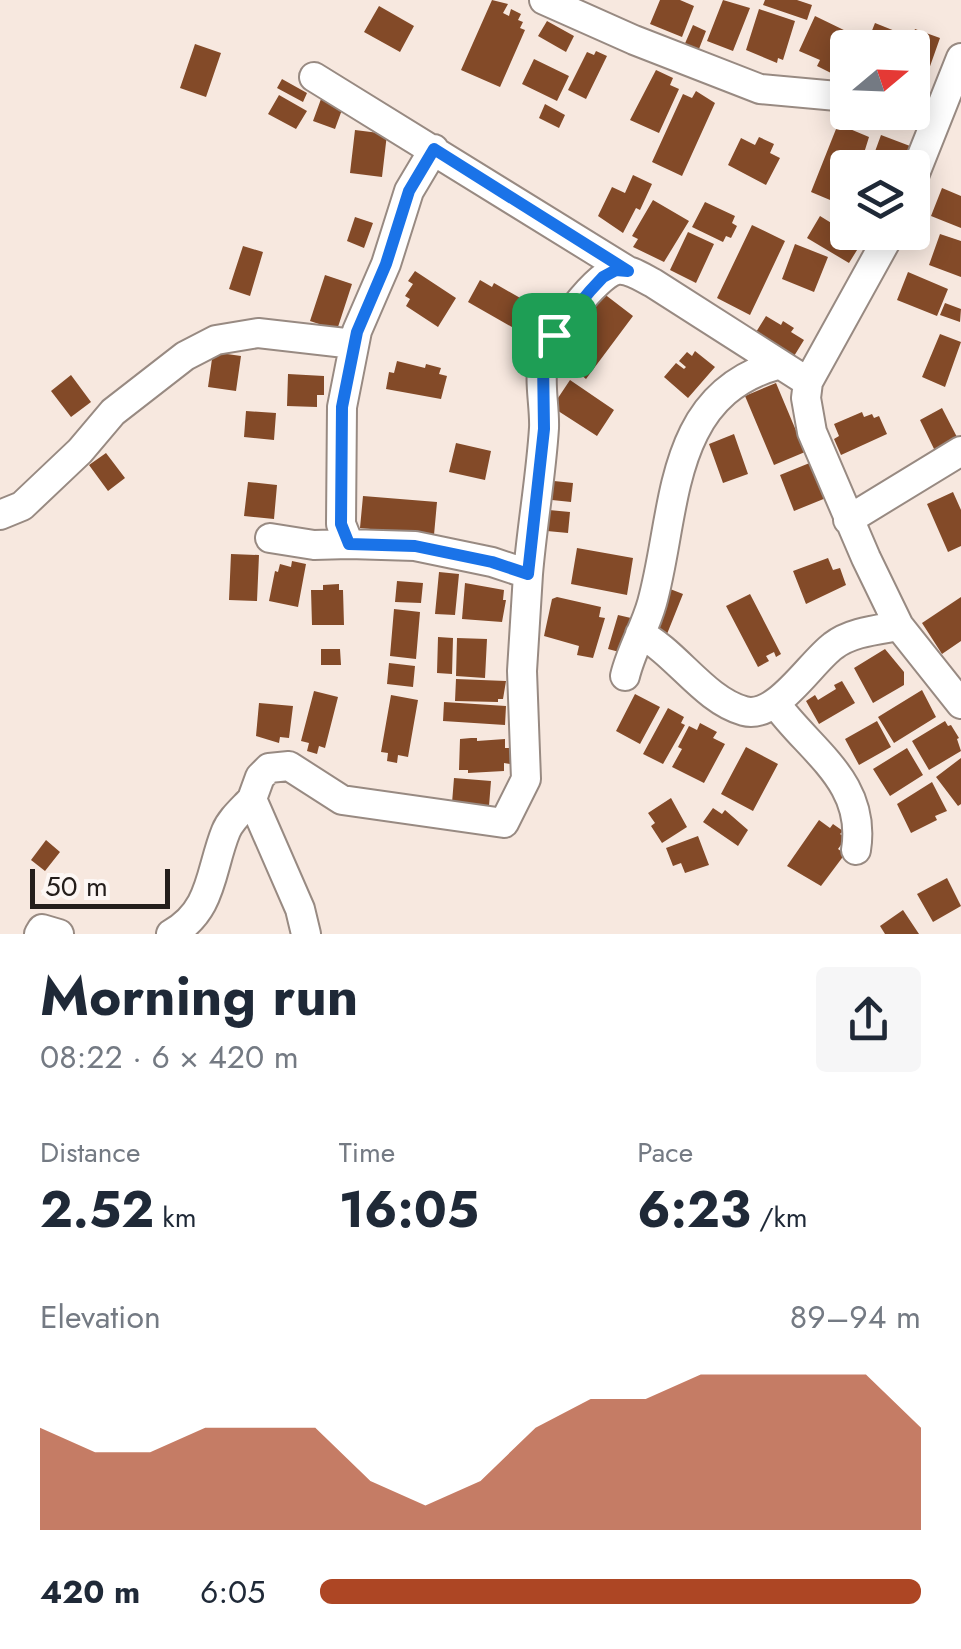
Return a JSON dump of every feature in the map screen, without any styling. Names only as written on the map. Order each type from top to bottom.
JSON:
[{"type":"street","points":[[544,0],[760,89],[830,95]]},
{"type":"street","points":[[930,108],[961,58]]},
{"type":"street","points":[[314,77],[808,382]]},
{"type":"street","points":[[349,544],[341,524],[342,407],[354,344],[386,264],[409,191],[434,149]]},
{"type":"street","points":[[881,250],[808,382],[806,398],[812,432],[848,520],[899,626],[951,670],[961,704]]},
{"type":"street","points":[[171,934],[186,926],[202,908],[228,826],[252,799],[260,777],[269,768],[290,766],[342,800],[504,823],[526,780],[522,671],[544,429],[543,360],[554,335],[603,277],[616,270],[628,271]]},
{"type":"street","points":[[0,514],[22,506],[80,451],[112,412],[185,356],[216,340],[258,333],[354,344]]},
{"type":"street","points":[[625,676],[652,602],[682,458],[716,399],[754,372],[777,365]]},
{"type":"street","points":[[848,520],[961,451]]},
{"type":"street","points":[[270,538],[314,545],[415,546],[528,574]]},
{"type":"street","points":[[640,634],[657,643],[699,682],[735,707],[757,712],[776,704],[834,644],[858,634],[899,626]]},
{"type":"street","points":[[776,704],[791,725],[842,776],[855,813],[856,850]]},
{"type":"street","points":[[252,799],[300,909],[306,934]]},
{"type":"street","points":[[39,934],[42,929],[59,934]]},
{"type":"building","points":[[492,0],[508,4],[503,13],[509,16],[511,9],[521,14],[520,28],[525,30],[500,87],[461,70]]},
{"type":"building","points":[[660,0],[680,0],[694,6],[682,37],[650,24]]},
{"type":"building","points":[[723,0],[750,8],[733,51],[707,41]]},
{"type":"building","points":[[765,0],[797,0],[812,5],[807,20],[763,5]]},
{"type":"building","points":[[379,6],[414,26],[400,52],[364,32]]},
{"type":"building","points":[[759,9],[795,21],[783,60],[778,58],[777,63],[746,50]]},
{"type":"building","points":[[815,16],[844,30],[830,30],[830,72],[817,66],[820,60],[799,51]]},
{"type":"building","points":[[547,21],[574,36],[566,52],[538,36]]},
{"type":"building","points":[[875,23],[892,30],[872,30]]},
{"type":"building","points":[[693,25],[706,31],[697,54],[683,48]]},
{"type":"building","points":[[930,34],[940,38],[930,66]]},
{"type":"building","points":[[195,44],[221,53],[206,97],[180,88]]},
{"type":"building","points":[[596,51],[607,56],[586,99],[568,90],[587,52],[594,55]]},
{"type":"building","points":[[534,59],[569,76],[557,101],[522,84]]},
{"type":"building","points":[[656,70],[673,78],[670,85],[679,89],[659,133],[630,120]]},
{"type":"building","points":[[282,79],[307,93],[303,102],[277,88]]},
{"type":"building","points":[[696,91],[715,103],[682,176],[652,162],[683,94],[692,98]]},
{"type":"building","points":[[279,95],[307,111],[296,129],[268,114]]},
{"type":"building","points":[[321,99],[343,107],[335,129],[313,121]]},
{"type":"building","points":[[545,104],[565,115],[559,128],[539,118]]},
{"type":"building","points":[[355,130],[387,134],[382,177],[350,173]]},
{"type":"building","points":[[836,130],[852,130],[869,137],[865,150],[830,150],[830,200],[811,192]]},
{"type":"building","points":[[881,135],[910,146],[909,150],[876,150]]},
{"type":"building","points":[[759,137],[774,144],[770,153],[780,158],[766,185],[728,165],[741,138],[755,145]]},
{"type":"building","points":[[633,175],[652,184],[623,233],[598,216],[612,187],[625,193]]},
{"type":"building","points":[[942,188],[961,196],[961,228],[931,216]]},
{"type":"building","points":[[653,200],[689,221],[664,262],[633,247],[638,239],[632,236]]},
{"type":"building","points":[[705,202],[735,216],[732,223],[737,226],[731,238],[726,236],[723,242],[692,227]]},
{"type":"building","points":[[820,216],[830,222],[830,250],[857,250],[849,263],[807,238]]},
{"type":"building","points":[[355,217],[373,223],[364,248],[347,241]]},
{"type":"building","points":[[752,225],[785,241],[750,315],[717,298]]},
{"type":"building","points":[[688,232],[714,244],[696,283],[670,270]]},
{"type":"building","points":[[940,234],[961,241],[961,277],[929,265]]},
{"type":"building","points":[[795,244],[828,257],[814,292],[782,279]]},
{"type":"building","points":[[243,246],[263,252],[250,296],[229,289]]},
{"type":"building","points":[[415,271],[456,298],[438,327],[406,306],[410,299],[405,296],[413,284],[408,281]]},
{"type":"building","points":[[908,272],[948,289],[937,316],[897,300]]},
{"type":"building","points":[[325,275],[352,284],[337,330],[310,321]]},
{"type":"building","points":[[480,280],[492,287],[494,283],[539,313],[526,335],[468,302]]},
{"type":"building","points":[[603,293],[633,316],[586,379],[556,355]]},
{"type":"building","points":[[945,303],[961,309],[960,322],[940,315]]},
{"type":"building","points":[[766,316],[781,325],[783,321],[804,340],[791,361],[753,337]]},
{"type":"building","points":[[940,334],[961,342],[945,387],[922,377]]},
{"type":"building","points":[[695,351],[715,367],[688,398],[664,377],[676,363],[684,369],[679,361],[687,352],[692,356]]},
{"type":"building","points":[[213,352],[241,356],[236,391],[208,387]]},
{"type":"building","points":[[397,361],[441,368],[439,374],[447,376],[441,399],[386,389],[389,372],[394,373]]},
{"type":"building","points":[[288,374],[324,376],[324,395],[317,395],[317,407],[287,406]]},
{"type":"building","points":[[71,375],[91,402],[71,417],[51,391]]},
{"type":"building","points":[[570,380],[614,410],[597,436],[552,407]]},
{"type":"building","points":[[776,383],[805,452],[774,465],[745,396]]},
{"type":"building","points":[[942,408],[958,439],[935,451],[920,420]]},
{"type":"building","points":[[246,411],[276,413],[274,440],[244,437]]},
{"type":"building","points":[[862,412],[864,417],[879,416],[887,434],[841,455],[834,439],[839,436],[834,424]]},
{"type":"building","points":[[734,434],[748,474],[723,483],[709,444]]},
{"type":"building","points":[[456,443],[491,451],[485,480],[449,472]]},
{"type":"building","points":[[106,453],[125,478],[108,491],[89,465]]},
{"type":"building","points":[[812,462],[826,498],[794,511],[780,475]]},
{"type":"building","points":[[554,481],[573,483],[571,502],[552,500]]},
{"type":"building","points":[[248,482],[277,485],[274,519],[244,516]]},
{"type":"building","points":[[953,492],[961,510],[961,546],[948,552],[927,504]]},
{"type":"building","points":[[363,496],[437,502],[434,535],[360,528]]},
{"type":"building","points":[[549,510],[570,512],[568,533],[547,531]]},
{"type":"building","points":[[577,548],[633,558],[627,595],[571,584]]},
{"type":"building","points":[[231,554],[259,555],[257,601],[229,600]]},
{"type":"building","points":[[828,558],[833,570],[840,568],[846,585],[806,604],[793,571]]},
{"type":"building","points":[[292,561],[306,564],[298,607],[269,601],[275,571],[278,572],[280,564],[291,567]]},
{"type":"building","points":[[439,572],[459,574],[455,615],[435,614]]},
{"type":"building","points":[[397,581],[423,583],[421,603],[395,602]]},
{"type":"building","points":[[465,583],[504,590],[502,622],[462,619]]},
{"type":"building","points":[[339,584],[339,590],[343,590],[344,625],[312,625],[311,590]]},
{"type":"building","points":[[665,587],[683,594],[665,639],[647,632]]},
{"type":"building","points":[[750,594],[781,654],[766,656],[769,661],[758,667],[726,606]]},
{"type":"building","points":[[961,597],[961,641],[942,654],[922,623]]},
{"type":"building","points":[[552,599],[601,607],[599,617],[605,618],[593,658],[577,655],[579,646],[544,636]]},
{"type":"building","points":[[394,609],[420,612],[416,659],[390,656]]},
{"type":"building","points":[[618,615],[631,618],[623,653],[608,649]]},
{"type":"building","points":[[438,637],[453,638],[452,674],[437,673]]},
{"type":"building","points":[[457,638],[487,639],[485,678],[456,676]]},
{"type":"building","points":[[321,649],[340,649],[341,665],[321,665]]},
{"type":"building","points":[[885,649],[904,672],[904,685],[873,703],[854,668]]},
{"type":"building","points":[[389,663],[415,666],[413,687],[387,684]]},
{"type":"building","points":[[456,679],[506,681],[503,699],[455,701]]},
{"type":"building","points":[[842,681],[855,703],[819,724],[806,701],[815,695],[818,700]]},
{"type":"building","points":[[922,690],[936,717],[894,743],[878,717]]},
{"type":"building","points":[[314,691],[338,697],[325,748],[319,746],[317,754],[307,751],[309,743],[301,741]]},
{"type":"building","points":[[635,694],[660,707],[640,744],[616,731]]},
{"type":"building","points":[[391,695],[418,700],[408,757],[398,755],[397,763],[387,761],[388,753],[381,752]]},
{"type":"building","points":[[444,702],[506,706],[505,725],[443,721]]},
{"type":"building","points":[[259,703],[293,706],[289,738],[280,737],[279,743],[256,736]]},
{"type":"building","points":[[668,708],[684,717],[681,723],[685,725],[663,764],[643,754]]},
{"type":"building","points":[[877,721],[891,747],[859,765],[845,739]]},
{"type":"building","points":[[945,721],[959,738],[961,751],[929,770],[912,741]]},
{"type":"building","points":[[700,723],[717,732],[713,738],[725,744],[704,783],[672,767],[689,726],[697,730]]},
{"type":"building","points":[[460,739],[505,739],[505,748],[510,748],[510,764],[504,763],[504,771],[459,770]]},
{"type":"building","points":[[746,747],[778,764],[753,811],[721,794]]},
{"type":"building","points":[[907,748],[923,775],[890,796],[873,769]]},
{"type":"building","points":[[961,758],[961,804],[958,806],[936,777]]},
{"type":"building","points":[[454,778],[491,781],[489,806],[452,803]]},
{"type":"building","points":[[932,782],[947,811],[911,833],[897,804]]},
{"type":"building","points":[[671,798],[687,827],[662,843],[648,813]]},
{"type":"building","points":[[713,808],[722,814],[725,810],[748,830],[738,846],[703,822]]},
{"type":"building","points":[[819,820],[830,828],[833,824],[846,838],[838,849],[845,854],[821,886],[787,866]]},
{"type":"building","points":[[698,836],[709,865],[685,873],[681,863],[673,866],[666,848]]},
{"type":"building","points":[[46,840],[60,852],[45,871],[31,860]]},
{"type":"building","points":[[947,878],[961,906],[933,922],[917,894]]},
{"type":"building","points":[[903,910],[919,934],[885,934],[880,926]]},
{"type":"route","points":[[434,149],[628,271],[616,270],[603,277],[554,335],[543,360],[544,429],[528,574],[415,546],[349,544],[341,524],[342,407],[357,332],[386,264],[409,191],[434,149]]}]
